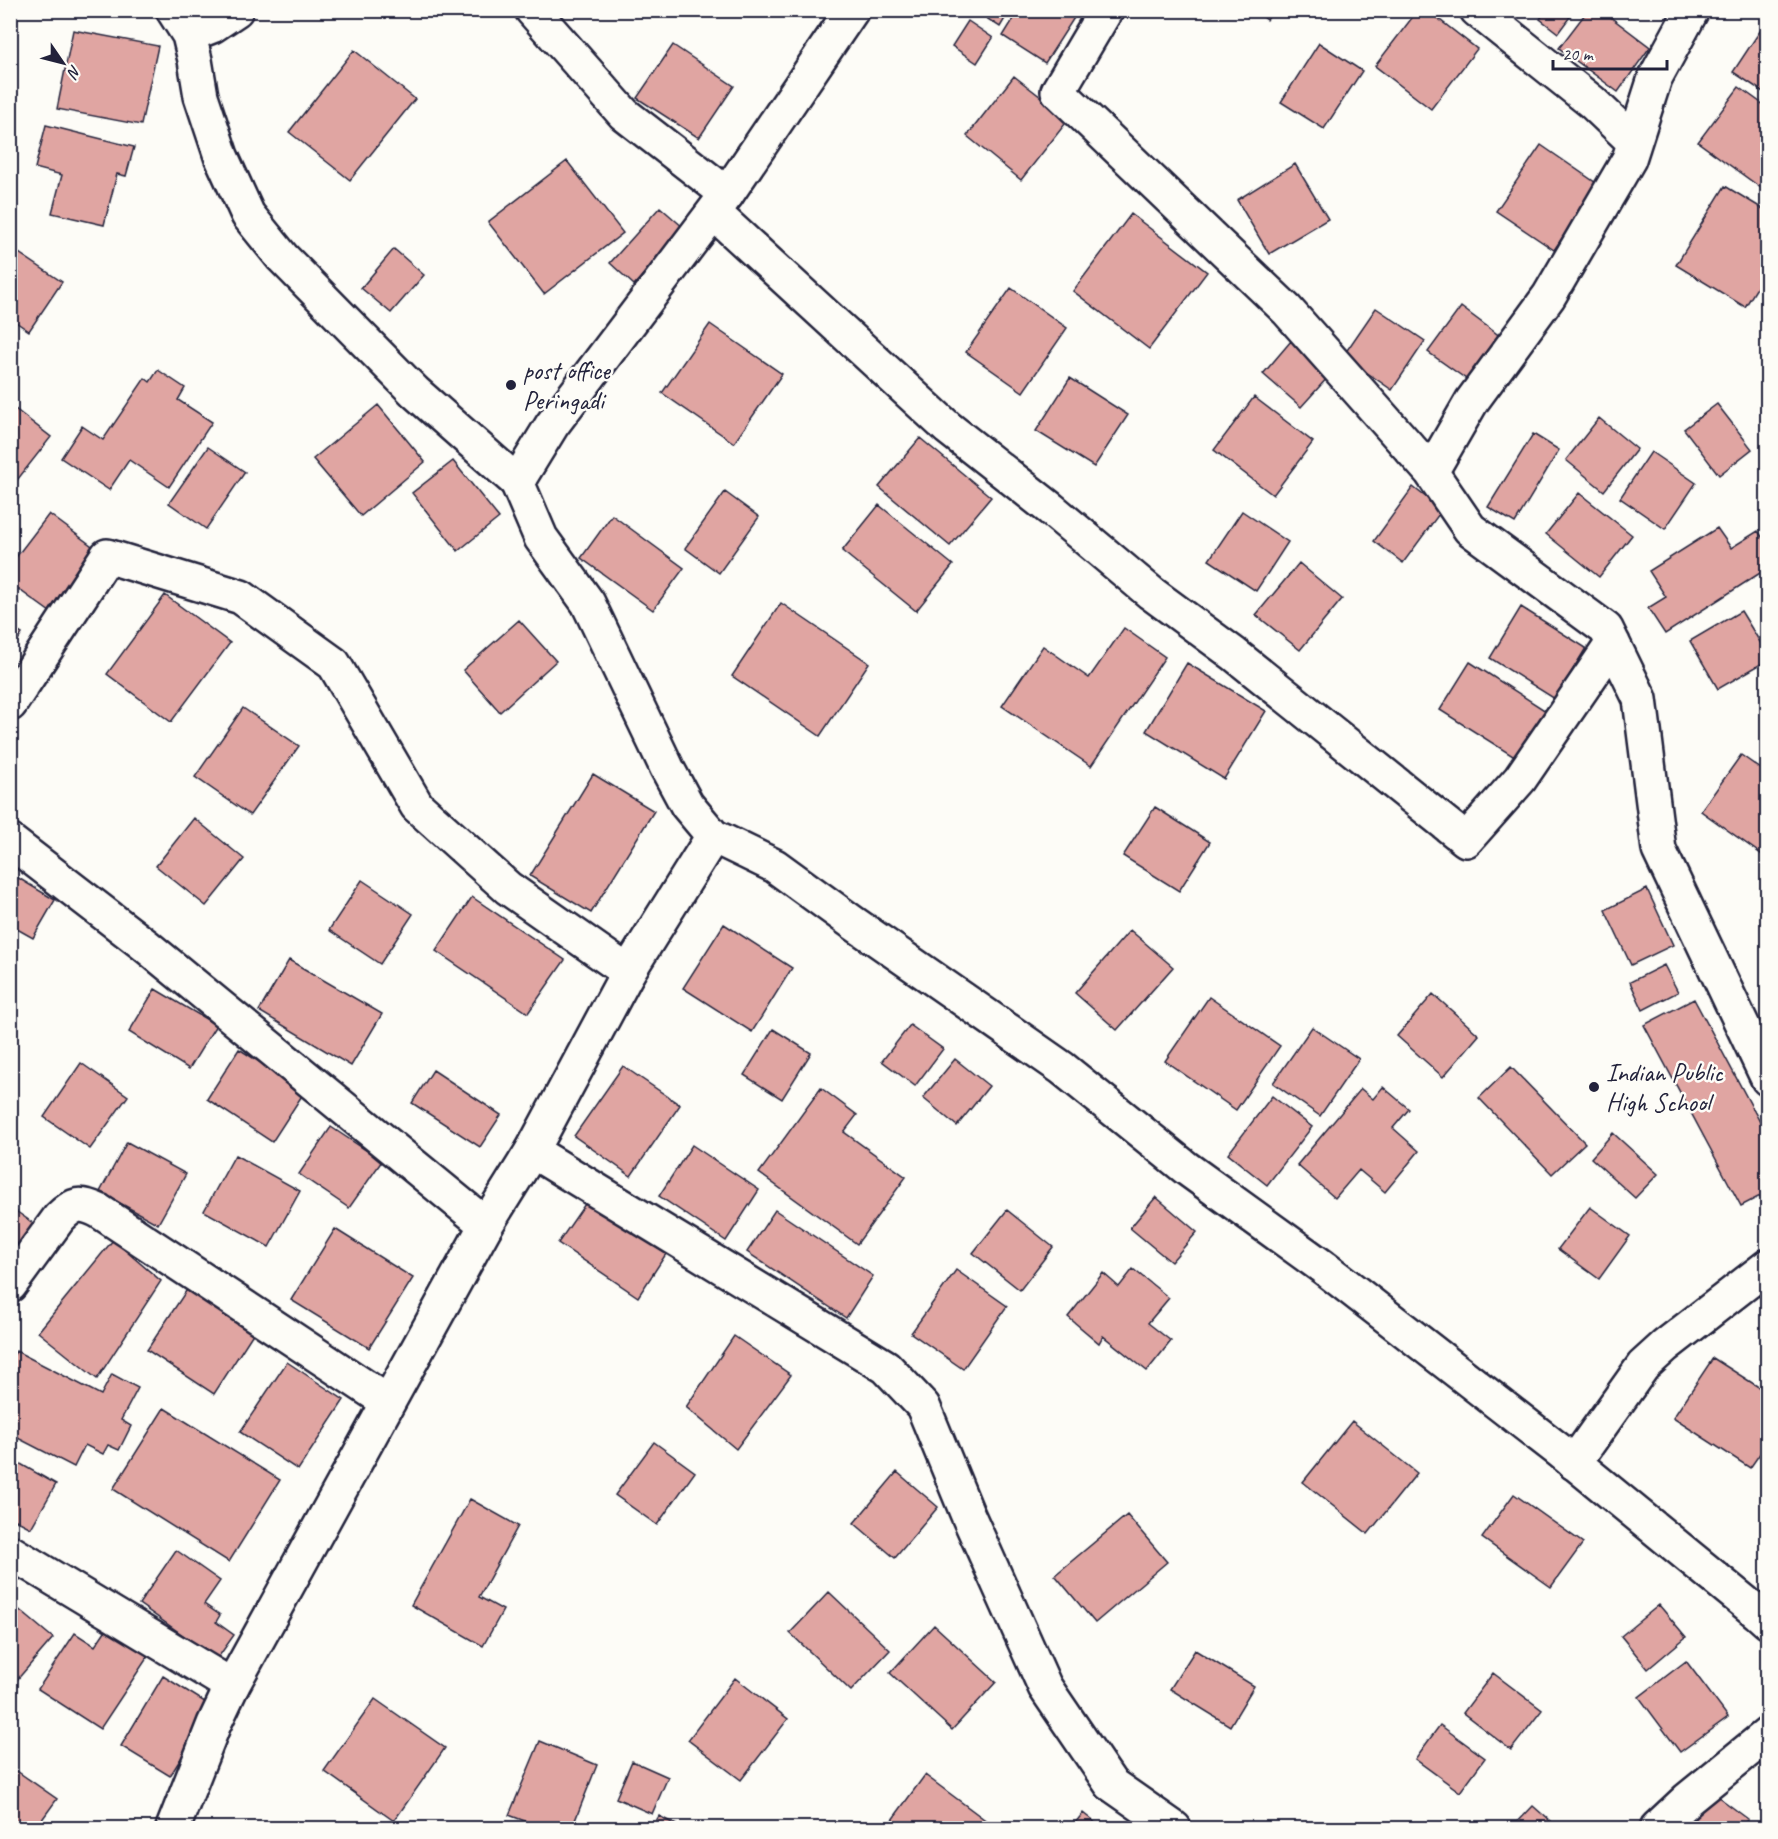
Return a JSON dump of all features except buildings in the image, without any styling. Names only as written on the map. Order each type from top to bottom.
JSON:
[{"type":"street","points":[[236,10],[212,26],[181,23],[195,60],[201,96],[221,156],[248,215],[282,257],[415,392],[518,482],[541,538],[588,603],[687,805],[713,836],[775,866],[1062,1068],[1186,1168],[1323,1268],[1574,1462],[1767,1622]]},
{"type":"street","points":[[531,10],[624,114],[721,203],[948,428],[1050,509],[1151,594],[1234,654],[1323,728],[1466,840],[1520,779],[1613,643]]},
{"type":"street","points":[[518,482],[552,425],[721,203],[852,10]]},
{"type":"street","points":[[1106,10],[1058,91],[1287,310],[1431,472],[1470,529],[1606,629],[1640,699],[1659,850],[1767,1079]]},
{"type":"street","points":[[1477,10],[1593,102],[1634,142]]},
{"type":"street","points":[[1431,472],[1472,401],[1549,296],[1629,159],[1655,78],[1692,10]]},
{"type":"street","points":[[10,704],[107,556],[241,597],[334,664],[417,806],[508,888],[628,972]]},
{"type":"street","points":[[173,1828],[214,1724],[232,1686],[486,1225],[532,1151],[628,972],[713,836]]},
{"type":"street","points":[[10,841],[145,945],[486,1225]]},
{"type":"street","points":[[532,1151],[886,1366],[923,1406],[967,1513],[1045,1687],[1112,1784],[1174,1828]]},
{"type":"street","points":[[10,1285],[60,1218],[76,1204],[87,1205],[388,1402]]},
{"type":"street","points":[[1574,1462],[1643,1366],[1767,1266]]},
{"type":"street","points":[[10,1552],[232,1686]]},
{"type":"street","points":[[1657,1828],[1688,1799],[1767,1734]]},
{"type":"place","name":"post office Peringadi","points":[[511,385]]},
{"type":"place","name":"Indian Public High School","points":[[1594,1087]]}]
